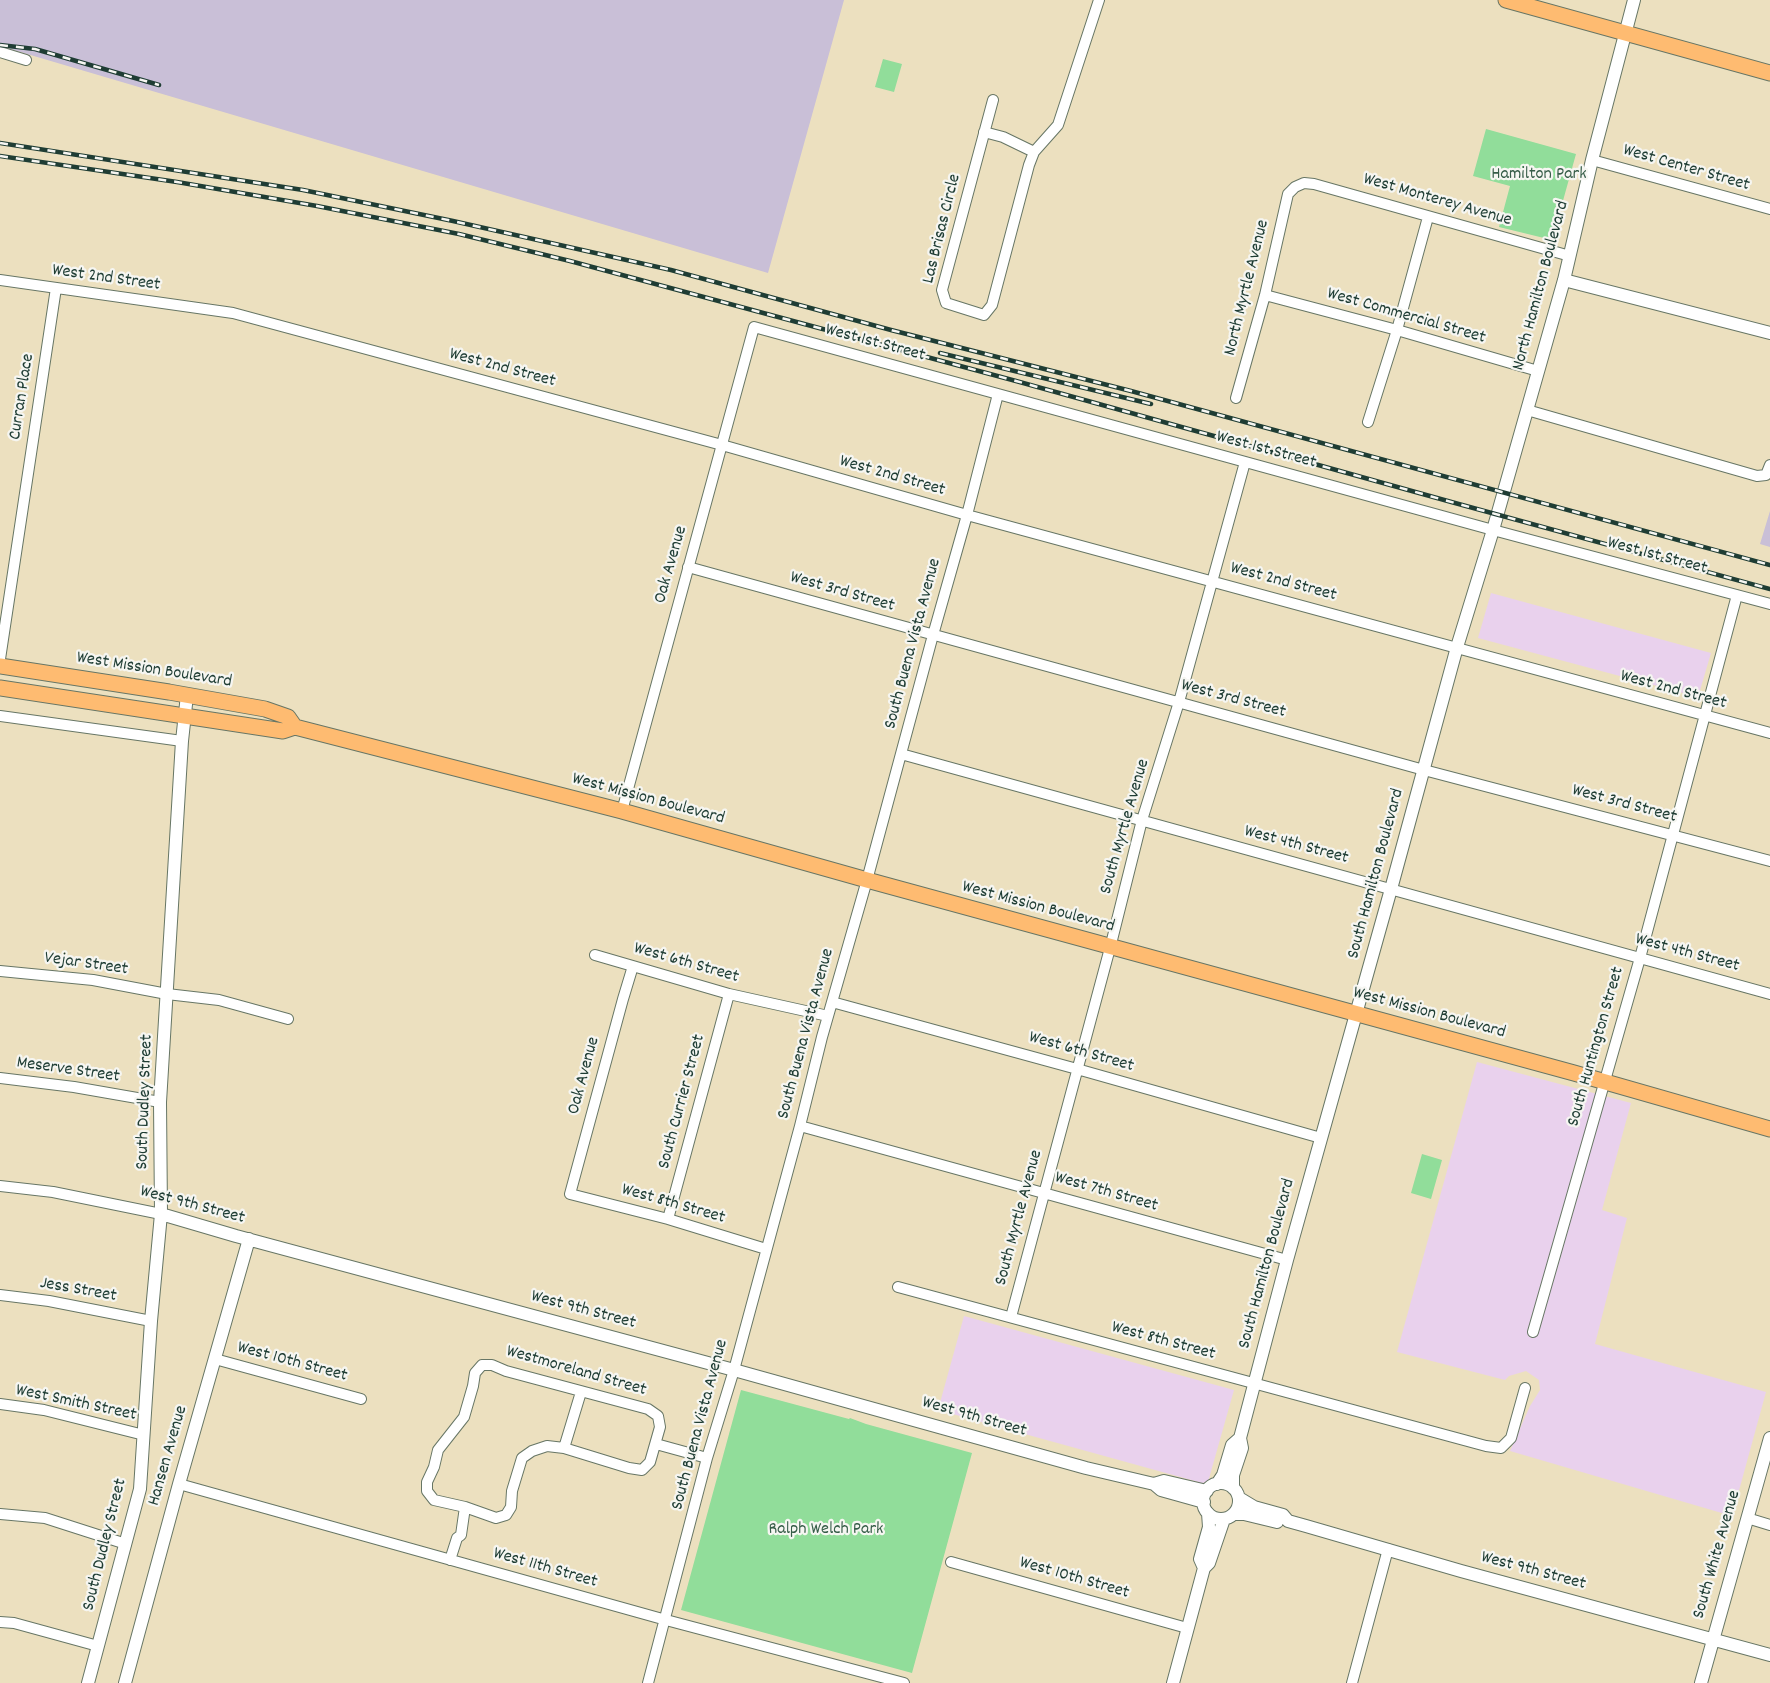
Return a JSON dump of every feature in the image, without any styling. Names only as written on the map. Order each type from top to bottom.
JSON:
[{"type":"main road","points":[[1506,0],[1770,72]]},
{"type":"main road","name":"West Mission Boulevard","points":[[0,666],[266,709],[288,717],[295,727]]},
{"type":"main road","name":"West Mission Boulevard","points":[[0,688],[283,731],[295,727],[622,811],[1110,948],[1357,1014],[1770,1129]]},
{"type":"street","name":"Las Brisas Circle","points":[[993,100],[942,290],[946,303],[984,314],[992,305],[1029,165],[1034,152],[1058,125],[1099,0]]},
{"type":"street","name":"North Hamilton Boulevard","points":[[1504,493],[1564,280],[1624,32],[1634,0]]},
{"type":"street","points":[[0,52],[26,60]]},
{"type":"street","points":[[984,132],[1034,152]]},
{"type":"street","name":"West Center Street","points":[[1592,160],[1770,209]]},
{"type":"street","name":"West Monterey Avenue","points":[[1295,187],[1304,183],[1314,184],[1428,218],[1570,256]]},
{"type":"street","name":"North Myrtle Avenue","points":[[1236,398],[1265,295],[1288,194],[1295,187]]},
{"type":"street","points":[[1368,422],[1397,330],[1428,218]]},
{"type":"street","name":"West 2nd Street","points":[[0,280],[233,313],[722,445],[968,515],[1770,733]]},
{"type":"street","points":[[1564,280],[1770,333]]},
{"type":"street","name":"Curran Place","points":[[0,659],[56,288]]},
{"type":"street","name":"West Commercial Street","points":[[1265,295],[1397,330],[1538,371]]},
{"type":"street","name":"Oak Avenue","points":[[622,811],[754,327]]},
{"type":"street","name":"West 1st Street","points":[[754,327],[1770,604]]},
{"type":"street","name":"South Buena Vista Avenue","points":[[648,1683],[800,1126],[828,1016],[968,515],[998,394]]},
{"type":"street","points":[[1527,410],[1757,476],[1766,475],[1770,465]]},
{"type":"street","name":"South Myrtle Avenue","points":[[1011,1317],[1110,948],[1142,820],[1179,702],[1245,462]]},
{"type":"street","name":"South Hamilton Boulevard","points":[[1236,1493],[1233,1475],[1242,1448],[1240,1438],[1287,1260],[1357,1014],[1457,648],[1504,493]]},
{"type":"street","name":"West 3rd Street","points":[[688,567],[1424,770],[1770,861]]},
{"type":"street","name":"South Huntington Street","points":[[1533,1332],[1640,958],[1737,595]]},
{"type":"street","name":"South Dudley Street","points":[[88,1683],[140,1489],[151,1321],[162,1214],[160,1102],[182,741],[187,695]]},
{"type":"street","points":[[0,716],[182,741]]},
{"type":"street","name":"West 4th Street","points":[[901,754],[1770,994]]},
{"type":"street","name":"West 6th Street","points":[[595,954],[729,994],[828,1016]]},
{"type":"street","name":"Oak Avenue","points":[[570,1194],[623,999],[634,966]]},
{"type":"street","name":"Vejar Street","points":[[0,971],[93,980],[167,994],[219,1000],[288,1018]]},
{"type":"street","name":"South Currier Street","points":[[668,1219],[729,994]]},
{"type":"street","name":"West 6th Street","points":[[832,1002],[1321,1138]]},
{"type":"street","name":"Meserve Street","points":[[0,1078],[74,1087],[160,1102]]},
{"type":"street","name":"West 7th Street","points":[[800,1126],[1287,1260]]},
{"type":"street","name":"West 9th Street","points":[[0,1186],[53,1192],[162,1214],[1086,1468],[1154,1484],[1162,1490],[1209,1498]]},
{"type":"street","name":"West 8th Street","points":[[570,1194],[668,1219],[766,1249]]},
{"type":"street","name":"Hansen Avenue","points":[[125,1683],[179,1484],[249,1239]]},
{"type":"street","name":"West 8th Street","points":[[898,1287],[1486,1446],[1501,1448],[1511,1438],[1525,1388]]},
{"type":"street","name":"Jess Street","points":[[0,1295],[49,1301],[151,1321]]},
{"type":"street","name":"West 10th Street","points":[[215,1359],[361,1399]]},
{"type":"street","name":"Westmoreland Street","points":[[465,1507],[434,1500],[427,1491],[427,1482],[434,1467],[438,1450],[464,1416],[475,1373],[482,1365],[492,1365],[506,1371],[648,1410],[658,1416],[660,1427],[656,1444]]},
{"type":"street","points":[[564,1448],[580,1392]]},
{"type":"street","name":"West Smith Street","points":[[0,1404],[44,1410],[144,1435]]},
{"type":"street","name":"South Hamilton Boulevard","points":[[1204,1568],[1200,1559],[1209,1527],[1209,1498],[1223,1475],[1232,1445],[1240,1438]]},
{"type":"street","name":"South White Avenue","points":[[1701,1683],[1770,1438]]},
{"type":"street","points":[[450,1560],[457,1538],[461,1535],[464,1525],[462,1522],[465,1507],[496,1518],[506,1515],[511,1507],[512,1491],[522,1458],[532,1451],[547,1446],[564,1448],[629,1468],[642,1470],[650,1462],[656,1444],[708,1458]]},
{"type":"street","name":"West 11th Street","points":[[179,1484],[666,1620],[904,1683]]},
{"type":"street","points":[[1222,1484],[1236,1493],[1239,1504],[1229,1516],[1218,1518],[1209,1498],[1222,1484]]},
{"type":"street","name":"West 9th Street","points":[[1236,1493],[1254,1507],[1283,1515],[1288,1521]]},
{"type":"street","points":[[0,1514],[45,1518],[126,1544]]},
{"type":"street","name":"West 9th Street","points":[[1229,1516],[1244,1514],[1282,1523],[1288,1521],[1770,1655]]},
{"type":"street","name":"South Hamilton Boulevard","points":[[1173,1683],[1204,1568],[1209,1563],[1229,1516]]},
{"type":"street","points":[[1747,1518],[1770,1525]]},
{"type":"street","points":[[1352,1683],[1388,1549]]},
{"type":"street","name":"West 10th Street","points":[[951,1562],[1188,1628]]},
{"type":"street","points":[[0,1622],[14,1623],[98,1646]]},
{"type":"shaded area","points":[[0,0],[844,0],[768,273],[0,46]]},
{"type":"shaded area","points":[[1770,511],[1770,547],[1760,544]]},
{"type":"shaded area","points":[[1491,593],[1711,653],[1698,697],[1478,638]]},
{"type":"shaded area","points":[[1477,1062],[1631,1103],[1602,1210],[1627,1218],[1595,1344],[1766,1392],[1732,1516],[1510,1451],[1530,1406],[1540,1390],[1539,1380],[1526,1371],[1509,1376],[1505,1380],[1397,1352]]},
{"type":"shaded area","points":[[964,1316],[1234,1390],[1208,1482],[1202,1483],[938,1410]]},
{"type":"green space","points":[[883,59],[902,64],[894,92],[875,87]]},
{"type":"green space","name":"Hamilton Park","points":[[1486,129],[1576,154],[1554,233],[1549,237],[1544,238],[1499,227],[1510,186],[1473,176]]},
{"type":"green space","points":[[1422,1154],[1442,1160],[1431,1199],[1411,1193]]},
{"type":"green space","name":"Ralph Welch Park","points":[[741,1390],[850,1418],[972,1453],[912,1673],[681,1610]]},
{"type":"railway","points":[[0,45],[35,49],[159,85]]},
{"type":"railway","points":[[0,143],[303,190],[453,221],[671,270],[891,330],[1131,391],[1770,565]]},
{"type":"railway","points":[[0,156],[177,182],[317,206],[459,234],[570,261],[1016,381],[1770,589]]},
{"type":"railway","points":[[940,353],[1151,404]]}]
